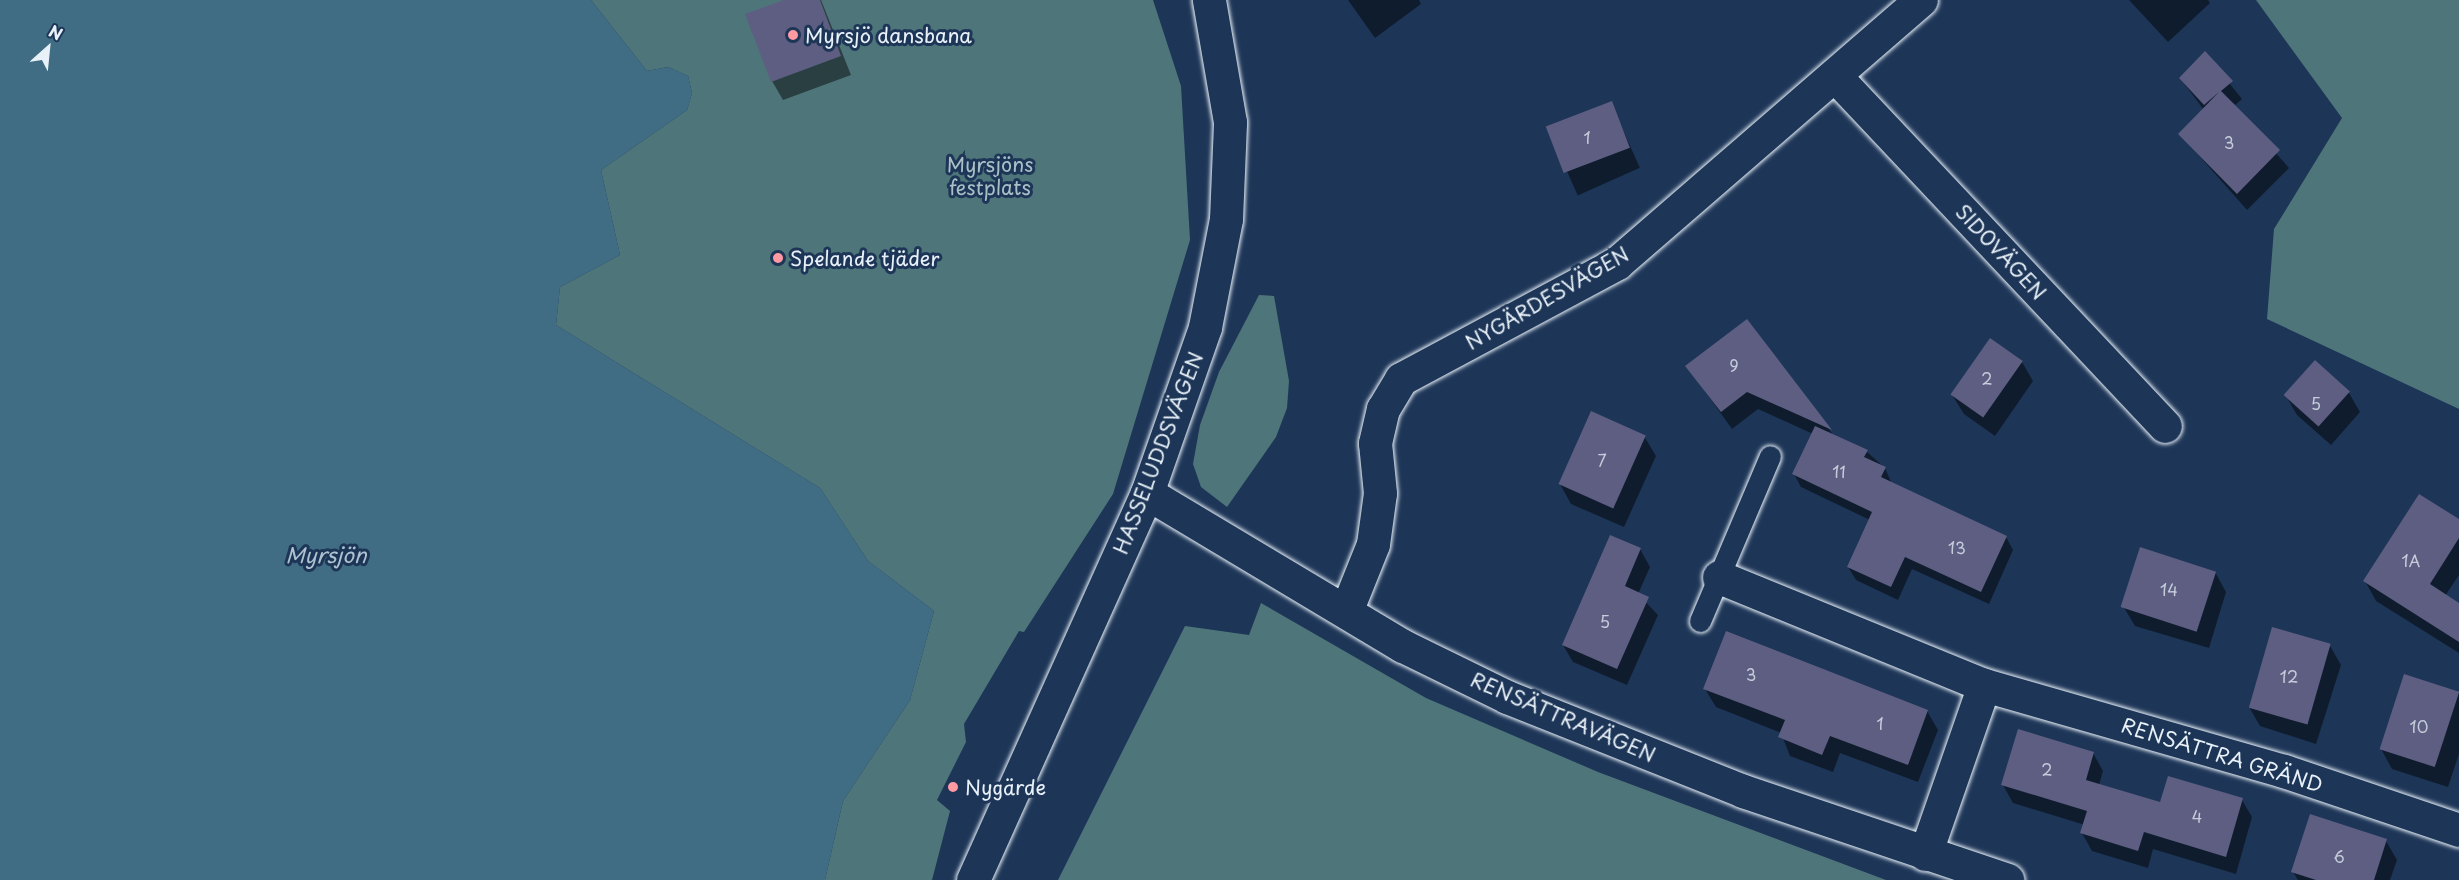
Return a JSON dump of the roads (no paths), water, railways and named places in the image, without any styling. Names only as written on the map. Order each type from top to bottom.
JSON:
[{"type":"street","name":"HASSELUDDSVÄGEN","points":[[974,880],[1147,493],[1205,327],[1226,219],[1230,122],[1209,0]]},
{"type":"street","name":"NYGÄRDESVÄGEN","points":[[1347,609],[1373,544],[1380,493],[1375,443],[1383,409],[1401,380],[1617,263],[1837,78],[1922,0]]},
{"type":"street","name":"SIDOVÄGEN","points":[[1837,78],[2165,426]]},
{"type":"street","name":"RENSÄTTRAVÄGEN","points":[[1147,493],[1347,609],[1403,646],[1507,697],[1743,791],[2007,880]]},
{"type":"street","name":"RENSÄTTRA GRÄND","points":[[1719,577],[1984,685],[2284,771],[2459,830]]},
{"type":"street","points":[[1925,854],[1984,685]]},
{"type":"lane","points":[[1700,621],[1770,456]]},
{"type":"water","name":"Myrsjön","points":[[0,0],[591,0],[647,71],[668,67],[688,76],[692,93],[687,110],[601,170],[620,255],[560,287],[556,325],[820,488],[868,561],[934,611],[910,700],[843,801],[825,880],[0,880]]},
{"type":"place","name":"Myrsjö dansbana","points":[[793,35]]},
{"type":"place","name":"Spelande tjäder","points":[[778,258]]},
{"type":"place","name":"Nygärde","points":[[953,787]]},
{"type":"park label","name":"Myrsjöns festplats","points":[[990,176]]}]
